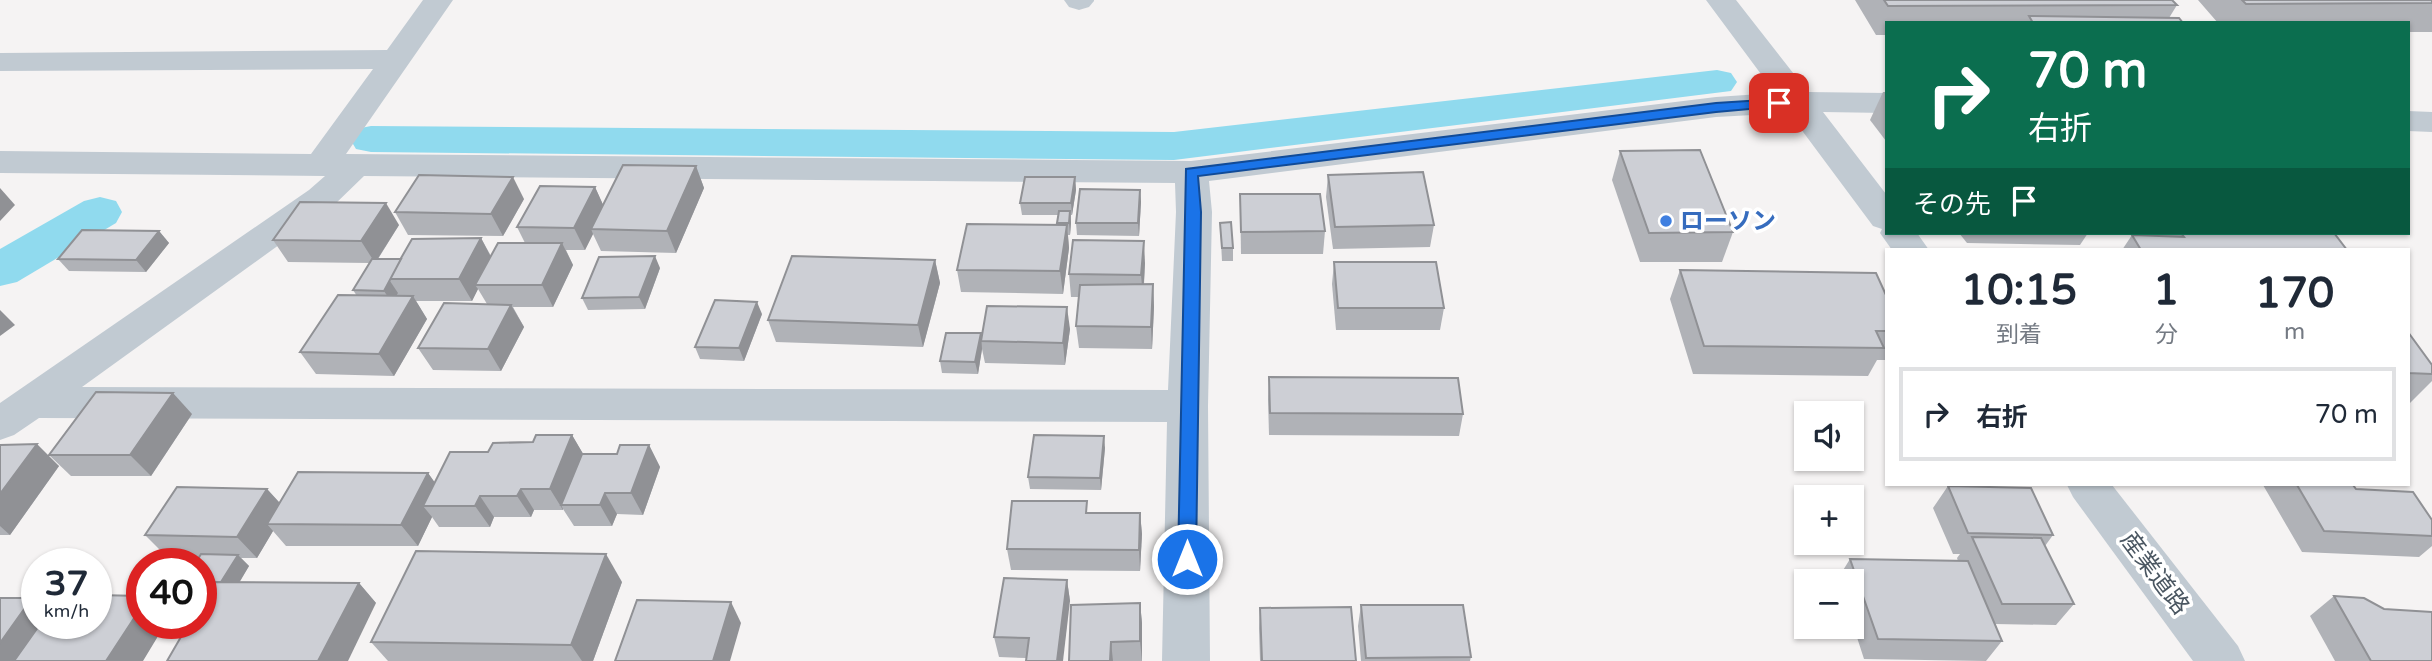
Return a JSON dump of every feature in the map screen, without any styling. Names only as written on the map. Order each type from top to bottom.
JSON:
[{"type":"street","points":[[338,164],[396,59],[438,0]]},
{"type":"street","points":[[1721,0],[1885,217]]},
{"type":"street","points":[[0,62],[396,59]]},
{"type":"street","points":[[0,162],[1191,172],[1716,107],[1799,102],[1885,103]]},
{"type":"street","points":[[2410,121],[2432,122]]},
{"type":"street","points":[[0,424],[321,198],[346,176],[338,164]]},
{"type":"street","points":[[1186,661],[1188,406],[1194,212],[1191,172]]},
{"type":"street","points":[[32,402],[1188,406]]},
{"type":"street","name":"産業道路","points":[[2089,486],[2221,661]]},
{"type":"building","points":[[1884,0],[2172,0],[2177,5],[1888,6]]},
{"type":"building","points":[[2242,0],[2432,0],[2432,3],[2246,4]]},
{"type":"building","points":[[2029,16],[2179,18],[2181,21],[2032,21]]},
{"type":"building","points":[[1700,150],[1733,232],[1649,233],[1620,151]]},
{"type":"building","points":[[623,165],[696,166],[667,231],[591,229]]},
{"type":"building","points":[[1423,172],[1434,225],[1335,227],[1328,175]]},
{"type":"building","points":[[419,175],[513,177],[491,214],[395,212]]},
{"type":"building","points":[[1025,177],[1075,177],[1071,203],[1020,203]]},
{"type":"building","points":[[540,186],[595,187],[574,228],[517,227]]},
{"type":"building","points":[[1080,189],[1140,190],[1138,223],[1076,223]]},
{"type":"building","points":[[1240,194],[1320,194],[1325,231],[1241,232]]},
{"type":"building","points":[[300,202],[386,203],[361,241],[273,240]]},
{"type":"building","points":[[1059,211],[1070,211],[1069,223],[1057,223]]},
{"type":"building","points":[[1231,222],[1233,248],[1222,248],[1220,223]]},
{"type":"building","points":[[967,224],[1067,225],[1060,271],[957,270]]},
{"type":"building","points":[[82,230],[159,231],[136,260],[58,259]]},
{"type":"building","points":[[2132,235],[2184,237],[2182,235],[2336,235],[2345,248],[2140,248]]},
{"type":"building","points":[[481,238],[459,279],[389,279],[412,239]]},
{"type":"building","points":[[1073,240],[1144,241],[1141,275],[1069,274]]},
{"type":"building","points":[[498,243],[562,243],[542,285],[475,285]]},
{"type":"building","points":[[655,256],[639,297],[582,298],[599,257]]},
{"type":"building","points":[[792,256],[935,260],[918,325],[768,320]]},
{"type":"building","points":[[372,259],[401,259],[384,291],[353,290]]},
{"type":"building","points":[[1334,262],[1436,262],[1444,308],[1338,308]]},
{"type":"building","points":[[1680,270],[1876,273],[1885,293],[1885,331],[1876,331],[1884,348],[1704,346]]},
{"type":"building","points":[[1153,284],[1151,327],[1076,326],[1080,285]]},
{"type":"building","points":[[338,295],[413,296],[379,354],[300,352]]},
{"type":"building","points":[[715,300],[757,302],[739,348],[695,347]]},
{"type":"building","points":[[444,303],[511,305],[488,349],[418,348]]},
{"type":"building","points":[[987,306],[1067,307],[1063,343],[981,341]]},
{"type":"building","points":[[946,333],[981,333],[975,362],[940,361]]},
{"type":"building","points":[[2410,335],[2432,365],[2432,374],[2410,373]]},
{"type":"building","points":[[1269,377],[1458,378],[1463,414],[1270,413]]},
{"type":"building","points":[[96,392],[173,393],[130,455],[49,455]]},
{"type":"building","points":[[536,435],[572,435],[550,489],[521,489],[517,496],[480,496],[475,506],[423,506],[450,452],[488,452],[493,443],[533,442]]},
{"type":"building","points":[[1034,435],[1104,436],[1100,478],[1028,477]]},
{"type":"building","points":[[37,444],[0,494],[0,445]]},
{"type":"building","points":[[620,445],[649,445],[631,493],[605,493],[600,505],[561,505],[582,454],[617,454]]},
{"type":"building","points":[[298,472],[428,473],[401,525],[267,524]]},
{"type":"building","points":[[1948,486],[2031,488],[2053,535],[1968,533]]},
{"type":"building","points":[[2298,486],[2354,486],[2356,489],[2413,492],[2432,520],[2432,536],[2324,531]]},
{"type":"building","points":[[177,487],[267,489],[237,537],[145,535]]},
{"type":"building","points":[[1012,501],[1087,501],[1086,513],[1140,513],[1139,550],[1007,549]]},
{"type":"building","points":[[1972,537],[2041,538],[2074,604],[2002,604]]},
{"type":"building","points":[[416,551],[606,554],[571,645],[371,642]]},
{"type":"building","points":[[217,554],[238,555],[221,582],[217,582]]},
{"type":"building","points":[[1850,559],[1968,561],[2002,641],[1878,639],[1864,599],[1864,569],[1854,569]]},
{"type":"building","points":[[1004,578],[1067,580],[1057,661],[1026,661],[1029,638],[994,637]]},
{"type":"building","points":[[217,582],[359,583],[318,661],[167,661],[180,639],[217,639]]},
{"type":"building","points":[[112,595],[126,596],[126,630],[106,661],[14,661],[30,639],[112,639]]},
{"type":"building","points":[[2334,596],[2364,598],[2384,609],[2432,612],[2432,661],[2371,661]]},
{"type":"building","points":[[0,598],[21,598],[21,613],[0,643]]},
{"type":"building","points":[[637,600],[731,602],[713,661],[615,661]]},
{"type":"building","points":[[1140,603],[1140,641],[1111,642],[1110,661],[1069,661],[1071,605]]},
{"type":"building","points":[[1361,605],[1463,605],[1471,657],[1366,658]]},
{"type":"building","points":[[1351,607],[1356,661],[1262,661],[1260,608]]},
{"type":"waterway","points":[[371,139],[1174,146],[1717,82]]},
{"type":"waterway","points":[[0,270],[100,212]]},
{"type":"place","name":"ローソン","points":[[1666,221]]},
{"type":"route","points":[[1187,559],[1194,212],[1191,172],[1716,107],[1779,103]]}]
